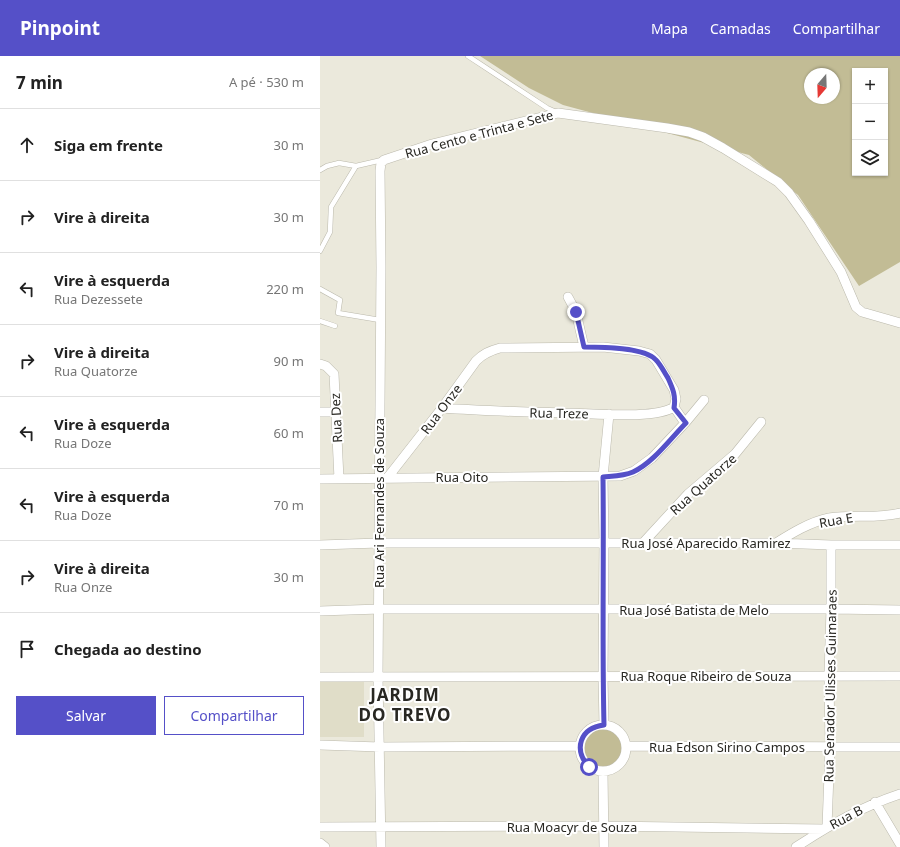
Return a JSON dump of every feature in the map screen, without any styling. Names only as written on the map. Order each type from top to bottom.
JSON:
[{"type":"street","name":"Rua Cento e Trinta e Sete","points":[[384,160],[432,144],[558,113],[689,132],[703,137],[723,148],[778,182],[798,205],[840,272],[856,307],[862,312],[900,323]]},
{"type":"street","name":"Rua Ari Fernandes de Souza","points":[[382,847],[378,677],[380,609],[379,543],[383,478],[380,320],[380,171],[381,163],[384,160]]},
{"type":"street","points":[[568,297],[576,312],[584,347],[639,351],[650,354],[656,360],[674,390],[676,399],[674,408],[686,423]]},
{"type":"street","points":[[890,321],[900,315]]},
{"type":"street","name":"Rua Onze","points":[[383,478],[442,408],[481,356],[488,351],[500,348],[584,347]]},
{"type":"street","name":"Rua Dez","points":[[320,364],[326,366],[334,374],[339,479]]},
{"type":"street","points":[[603,477],[620,476],[634,471],[652,458],[686,423],[704,400]]},
{"type":"street","name":"Rua Treze","points":[[442,408],[507,412],[652,414],[662,413],[674,408]]},
{"type":"street","points":[[320,412],[336,412]]},
{"type":"street","points":[[604,725],[602,677],[604,543],[603,477],[608,414]]},
{"type":"street","name":"Rua Quatorze","points":[[642,544],[688,494],[735,454],[761,422]]},
{"type":"street","name":"Rua Oito","points":[[320,479],[603,477]]},
{"type":"street","name":"Rua E","points":[[776,543],[799,529],[828,518],[854,516],[876,517],[900,513]]},
{"type":"street","name":"Rua José Aparecido Ramirez","points":[[320,544],[776,543],[900,545]]},
{"type":"street","name":"Rua Senador Ulisses Guimaraes","points":[[826,828],[830,747],[829,676],[831,545]]},
{"type":"street","name":"Rua José Batista de Melo","points":[[320,611],[380,609],[900,610]]},
{"type":"street","name":"Rua Roque Ribeiro de Souza","points":[[320,677],[900,676]]},
{"type":"street","points":[[604,725],[611,726],[622,734],[627,746],[623,761],[618,767],[603,772],[589,767],[580,754],[580,746],[585,733],[590,728],[604,725]]},
{"type":"street","points":[[320,745],[380,747],[580,746]]},
{"type":"street","name":"Rua Edson Sirino Campos","points":[[627,746],[900,747]]},
{"type":"street","points":[[603,772],[604,847]]},
{"type":"street","name":"Rua B","points":[[796,847],[826,828],[875,802],[900,794]]},
{"type":"street","points":[[875,802],[900,844]]},
{"type":"street","name":"Rua Moacyr de Souza","points":[[320,827],[604,826],[826,828]]},
{"type":"street","points":[[320,843],[325,847]]},
{"type":"lane","points":[[468,56],[547,108],[558,113]]},
{"type":"lane","points":[[320,170],[327,166],[340,163],[356,166],[384,160]]},
{"type":"lane","points":[[320,251],[330,232],[331,207],[356,166]]},
{"type":"lane","points":[[320,289],[340,300],[338,312],[380,320]]},
{"type":"lane","points":[[320,322],[335,326]]},
{"type":"shaded area","points":[[480,56],[900,56],[900,262],[859,286],[798,195],[749,155],[563,105],[529,88]]},
{"type":"shaded area","points":[[364,680],[364,737],[320,737],[320,681]]},
{"type":"shaded area","points":[[603,726],[615,730],[621,736],[625,748],[621,760],[615,766],[603,770],[591,766],[585,760],[581,748],[585,736],[591,730]]},
{"type":"district","name":"JARDIM DO TREVO","points":[[405,704]]},
{"type":"route","points":[[576,312],[584,347],[603,347],[639,351],[650,354],[656,360],[663,369],[674,390],[676,399],[674,408],[686,423],[652,458],[634,471],[620,476],[603,477],[604,543],[602,677],[604,725],[590,728],[582,739],[580,754],[589,767]]}]
